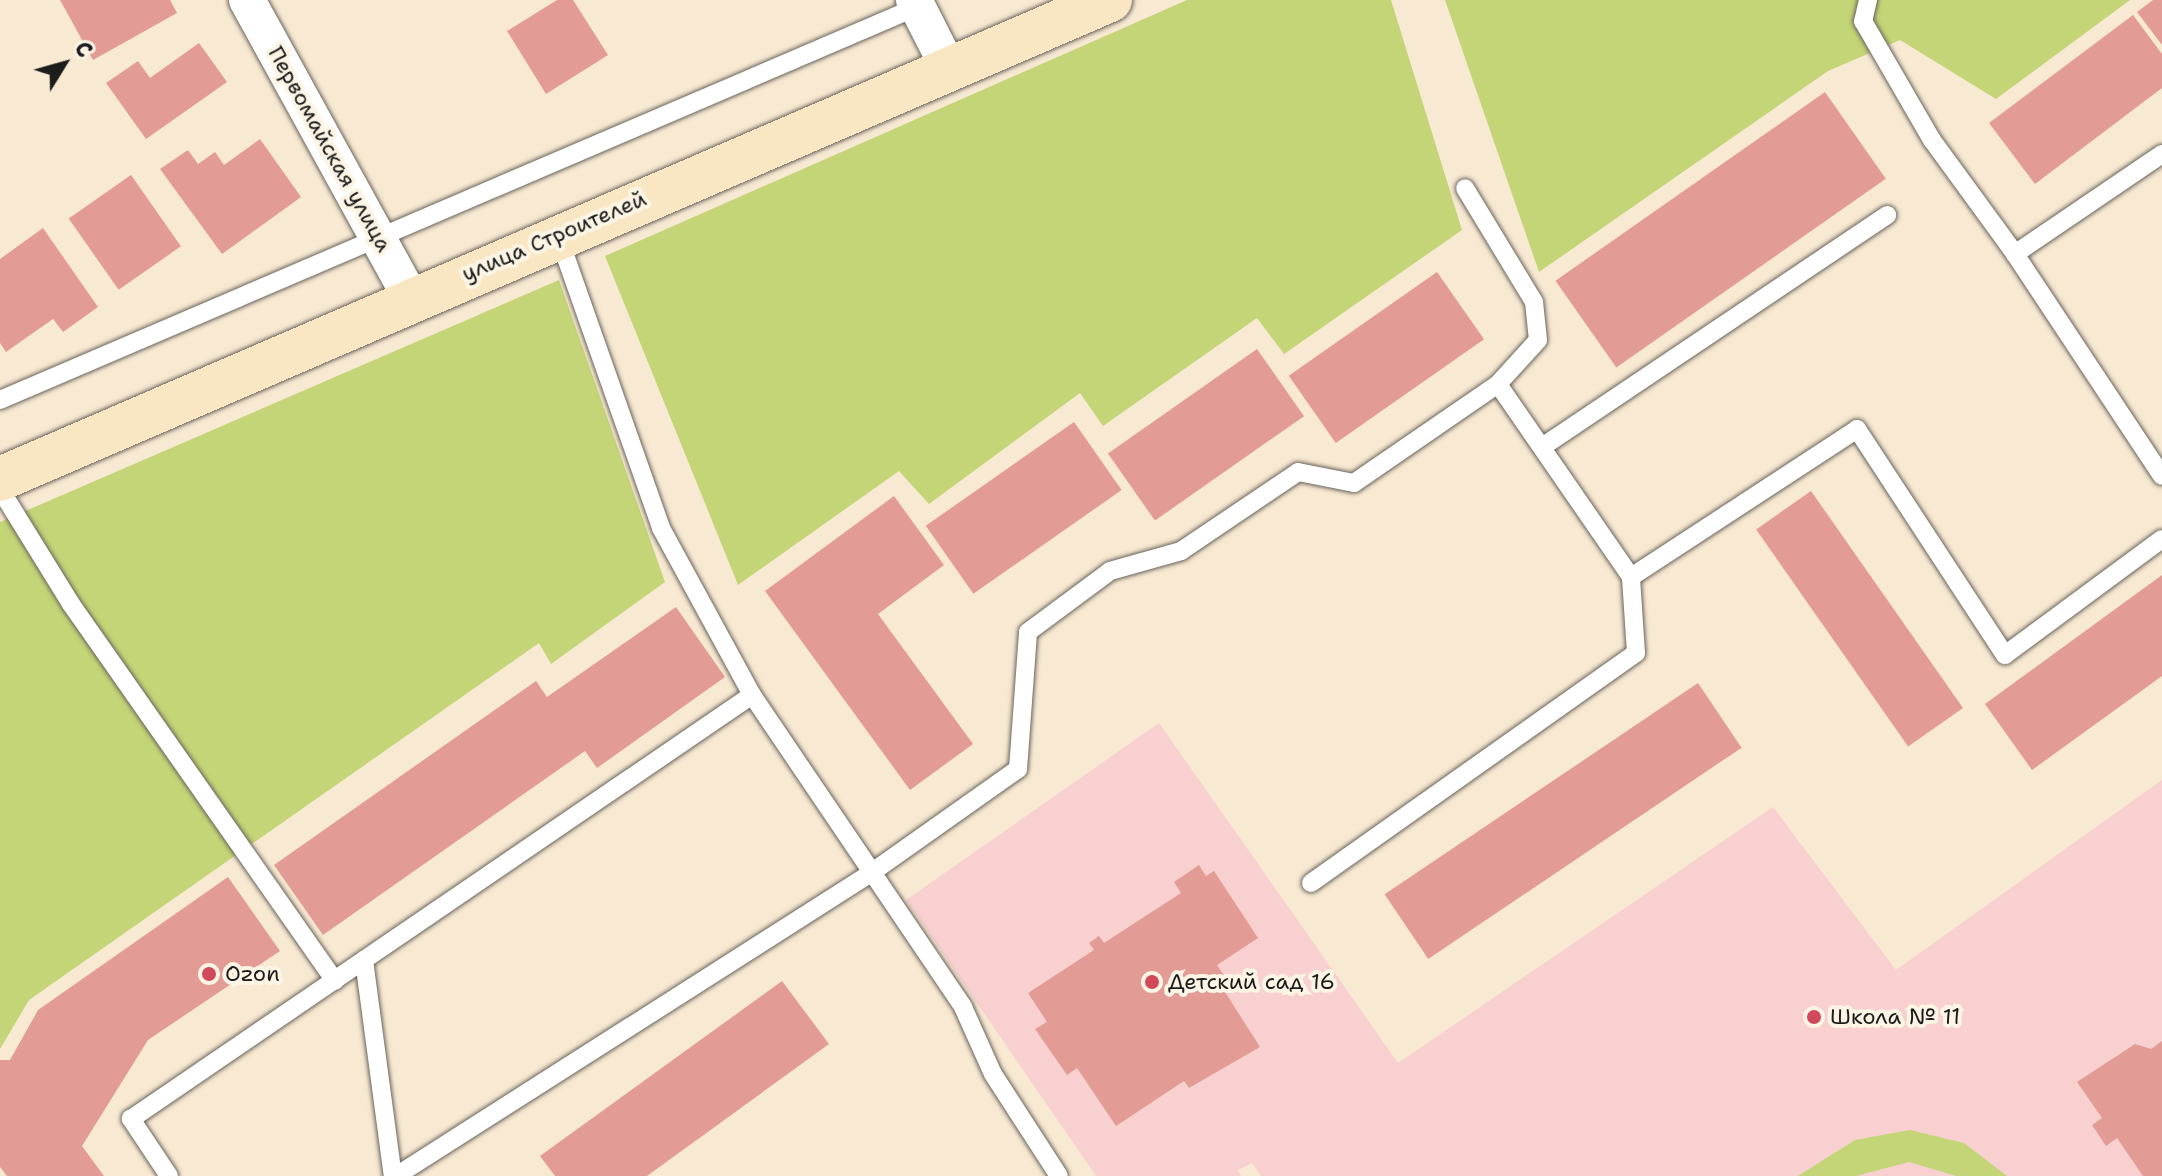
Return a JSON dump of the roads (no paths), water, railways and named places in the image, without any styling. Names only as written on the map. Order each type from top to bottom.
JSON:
[{"type":"street","name":"Первомайская улица","points":[[247,0],[411,298]]},
{"type":"street","name":"улица Строителей","points":[[0,479],[558,233],[1110,0]]},
{"type":"street","points":[[921,2],[949,69]]},
{"type":"lane","points":[[1868,0],[1863,21],[1932,140],[2015,254],[2162,476]]},
{"type":"lane","points":[[0,400],[921,2]]},
{"type":"lane","points":[[2015,254],[2162,154]]},
{"type":"lane","points":[[364,960],[395,1176],[871,873],[1018,769],[1028,632],[1110,571],[1181,551],[1298,472],[1354,483],[1498,384],[1538,340],[1534,302],[1465,188]]},
{"type":"lane","points":[[1542,447],[1887,215]]},
{"type":"lane","points":[[558,233],[661,528],[752,695],[963,1007],[993,1074],[1059,1176]]},
{"type":"lane","points":[[1311,883],[1636,653],[1631,577],[1498,384]]},
{"type":"lane","points":[[1631,577],[1857,429],[2005,655],[2162,539]]},
{"type":"lane","points":[[0,489],[71,604],[335,981]]},
{"type":"lane","points":[[169,1176],[131,1119],[752,695]]},
{"type":"place","name":"Ozon","points":[[209,974]]},
{"type":"place","name":"Детский сад 16","points":[[1152,982]]},
{"type":"place","name":"Школа № 11","points":[[1814,1017]]}]
